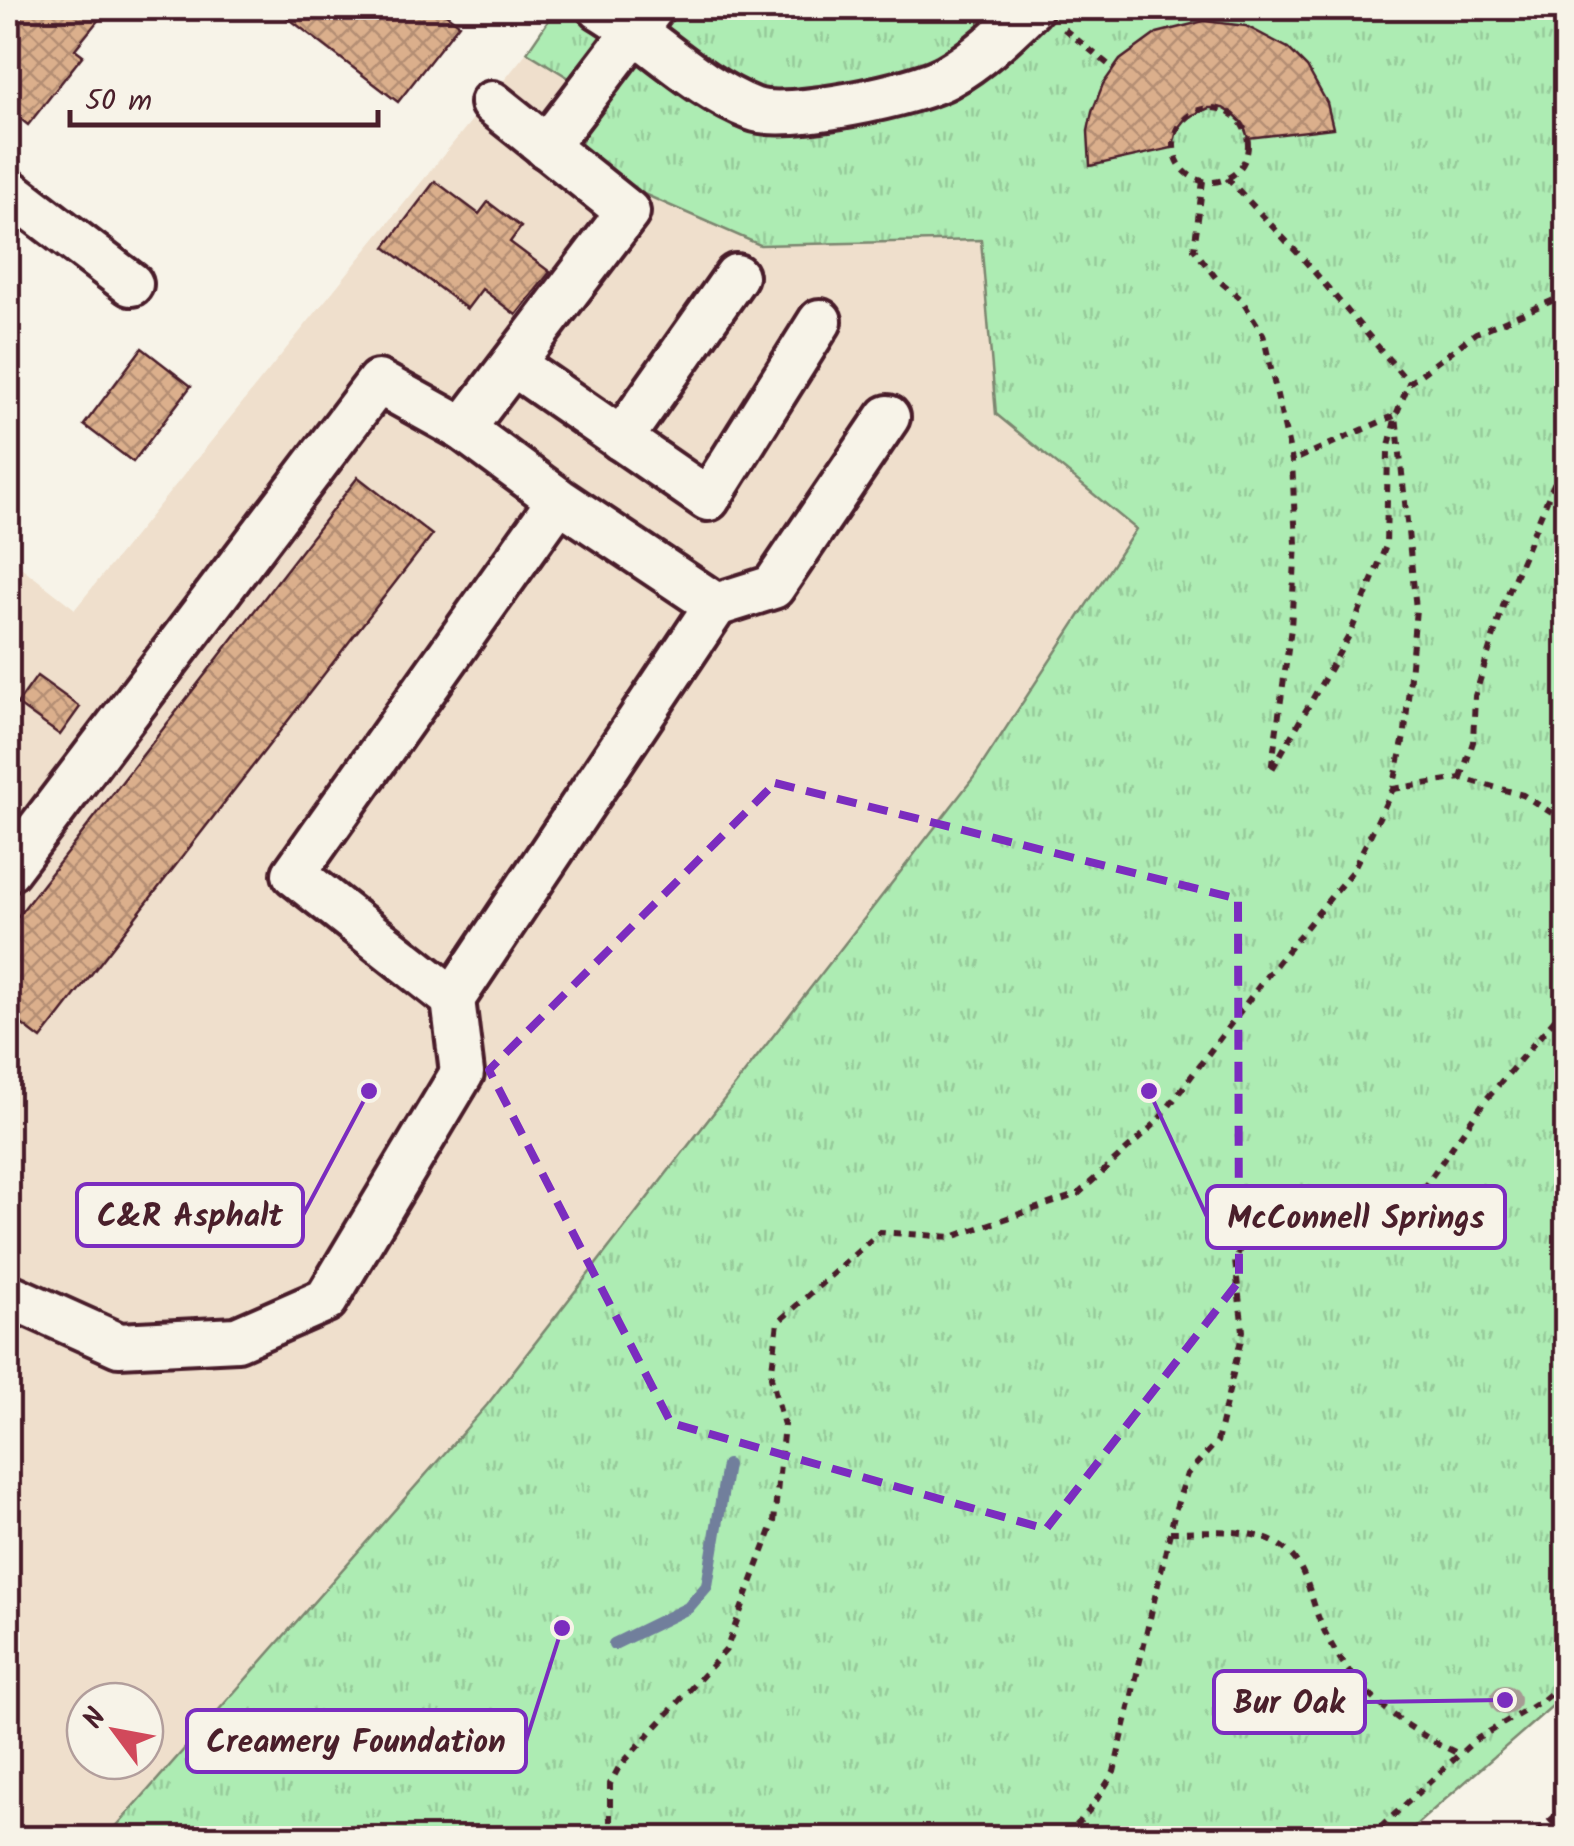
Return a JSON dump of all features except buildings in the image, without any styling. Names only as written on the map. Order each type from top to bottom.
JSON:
[{"type":"street","points":[[600,8],[644,19],[700,81],[757,111],[844,108],[944,79],[1044,16]]},
{"type":"street","points":[[546,147],[644,19]]},
{"type":"street","points":[[463,429],[628,212],[492,104]]},
{"type":"street","points":[[8,190],[131,284]]},
{"type":"street","points":[[621,439],[736,276]]},
{"type":"street","points":[[513,364],[708,500],[820,322]]},
{"type":"street","points":[[8,870],[378,382],[463,429],[559,500],[716,606]]},
{"type":"street","points":[[8,1295],[119,1345],[237,1339],[326,1300],[462,1073],[454,999],[716,606],[773,587],[888,416]]},
{"type":"street","points":[[454,999],[294,874],[559,500]]},
{"type":"path","points":[[1044,16],[1114,70]]},
{"type":"path","points":[[1209,108],[1233,114],[1241,122],[1248,138],[1244,162],[1228,178],[1203,181],[1183,169],[1174,140],[1186,118],[1209,108]]},
{"type":"path","points":[[1228,178],[1409,383]]},
{"type":"path","points":[[1203,181],[1194,249],[1216,278],[1242,300],[1263,334],[1292,461],[1296,544],[1291,628],[1271,771],[1350,634],[1386,546],[1388,451],[1409,383],[1476,333],[1566,295]]},
{"type":"path","points":[[1292,461],[1396,415]]},
{"type":"path","points":[[610,1838],[610,1784],[620,1767],[726,1650],[774,1522],[784,1425],[771,1377],[778,1322],[880,1232],[952,1237],[1078,1194],[1158,1122],[1269,973],[1353,870],[1394,789],[1405,732],[1416,608],[1396,415]]},
{"type":"path","points":[[1460,778],[1473,742],[1474,696],[1504,603],[1566,455]]},
{"type":"path","points":[[1394,789],[1460,778],[1522,795],[1566,822]]},
{"type":"path","points":[[1066,1838],[1114,1772],[1187,1474],[1216,1442],[1244,1331],[1235,1262],[1250,1224],[1274,1210],[1299,1210],[1369,1224],[1408,1210],[1484,1102],[1566,1006]]},
{"type":"path","points":[[1170,1532],[1263,1537],[1289,1553],[1307,1582],[1321,1625],[1342,1664],[1371,1698],[1399,1721],[1460,1754]]},
{"type":"path","points":[[1368,1838],[1475,1740],[1544,1700],[1566,1681]]},
{"type":"highlighted area","points":[[775,783],[1238,899],[1239,1281],[1046,1529],[671,1423],[489,1070]]},
{"type":"shaded area","points":[[527,52],[600,97],[573,162],[760,245],[982,239],[996,414],[1136,529],[974,777],[487,1405],[165,1770],[165,1681],[65,1681],[65,1781],[155,1781],[105,1838],[8,1838],[8,557],[75,609]]},
{"type":"green space","points":[[557,8],[1566,8],[1566,1694],[1401,1838],[106,1838],[156,1781],[165,1781],[165,1771],[487,1405],[974,777],[1136,529],[996,414],[981,240],[760,245],[573,163],[600,97],[527,52]]},
{"type":"waterway","points":[[614,1644],[688,1608],[707,1586],[727,1465]]},
{"type":"railway","points":[[1532,1838],[1566,1808]]},
{"type":"place","name":"C&R Asphalt","points":[[369,1091]]},
{"type":"place","name":"McConnell Springs","points":[[1149,1091]]},
{"type":"place","name":"Creamery Foundation","points":[[562,1628]]},
{"type":"place","name":"Bur Oak","points":[[1505,1700]]}]
